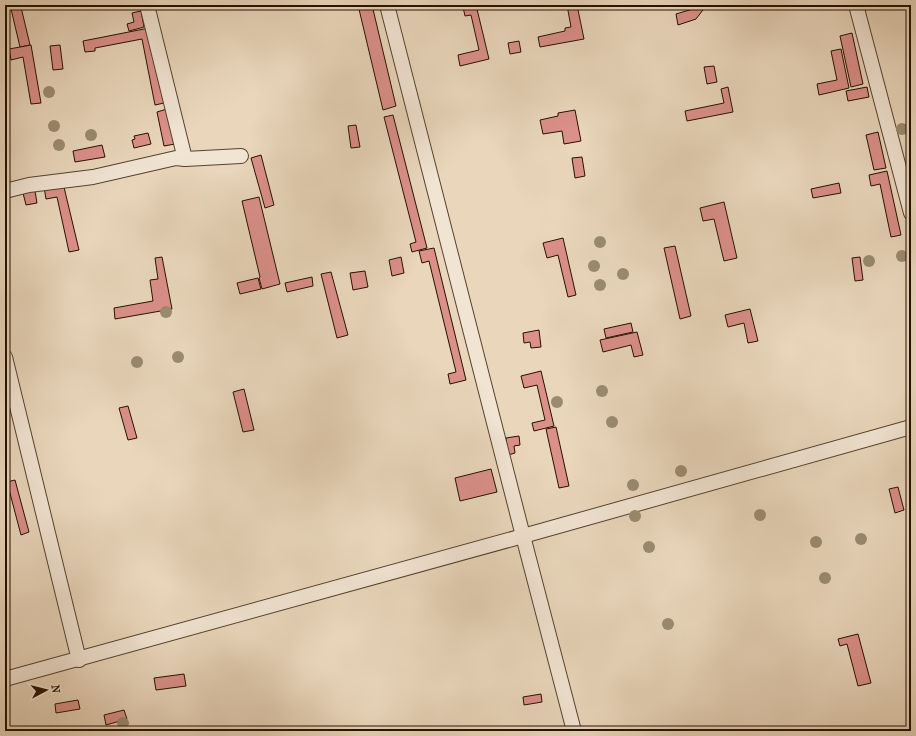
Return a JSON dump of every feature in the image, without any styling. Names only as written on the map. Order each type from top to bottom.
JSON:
[{"type":"street","points":[[147,5],[185,160]]},
{"type":"street","points":[[386,5],[574,731]]},
{"type":"street","points":[[856,5],[911,213]]},
{"type":"street","points":[[5,191],[29,185],[93,177],[176,158],[185,160],[242,156]]},
{"type":"street","points":[[5,357],[79,660]]},
{"type":"street","points":[[5,679],[79,660],[911,427]]},
{"type":"building","points":[[358,5],[372,5],[396,106],[383,110]]},
{"type":"building","points":[[476,5],[489,59],[460,66],[458,55],[479,50],[471,15],[465,16],[463,7]]},
{"type":"building","points":[[567,5],[577,5],[584,39],[540,47],[538,37],[565,31],[565,28],[571,27]]},
{"type":"building","points":[[696,5],[706,6],[696,19],[678,25],[676,14],[696,8]]},
{"type":"building","points":[[21,7],[30,45],[20,47],[11,9]]},
{"type":"building","points":[[141,11],[144,27],[129,31],[127,24],[134,22],[132,13]]},
{"type":"building","points":[[149,28],[164,103],[155,105],[142,39],[95,48],[95,51],[85,52],[83,41]]},
{"type":"building","points":[[852,33],[863,84],[851,87],[840,36]]},
{"type":"building","points":[[519,41],[521,52],[510,54],[508,43]]},
{"type":"building","points":[[31,45],[41,103],[31,104],[23,57],[11,60],[9,49]]},
{"type":"building","points":[[60,45],[63,69],[53,70],[50,46]]},
{"type":"building","points":[[841,49],[849,88],[819,95],[817,84],[837,80],[831,51]]},
{"type":"building","points":[[714,66],[717,82],[707,84],[704,67]]},
{"type":"building","points":[[728,87],[733,112],[687,121],[685,111],[724,103],[721,89]]},
{"type":"building","points":[[867,87],[869,97],[848,101],[846,91]]},
{"type":"building","points":[[167,109],[175,144],[164,146],[157,112]]},
{"type":"building","points":[[575,110],[581,141],[564,144],[562,131],[543,134],[540,120],[558,116],[558,113]]},
{"type":"building","points":[[393,115],[427,248],[412,252],[410,244],[416,242],[384,117]]},
{"type":"building","points":[[356,125],[360,147],[351,148],[348,126]]},
{"type":"building","points":[[878,132],[886,168],[874,170],[866,135]]},
{"type":"building","points":[[148,133],[151,144],[134,148],[132,140],[135,139],[134,136]]},
{"type":"building","points":[[102,145],[105,157],[75,162],[73,151]]},
{"type":"building","points":[[261,155],[274,205],[265,208],[251,158]]},
{"type":"building","points":[[582,157],[585,176],[575,178],[572,158]]},
{"type":"building","points":[[887,171],[901,235],[891,237],[880,184],[871,186],[869,175]]},
{"type":"building","points":[[63,183],[79,250],[69,252],[57,197],[46,199],[44,187]]},
{"type":"building","points":[[839,183],[841,193],[813,198],[811,189]]},
{"type":"building","points":[[35,191],[37,203],[26,205],[23,193]]},
{"type":"building","points":[[259,197],[280,284],[262,289],[242,201]]},
{"type":"building","points":[[724,202],[737,258],[724,261],[714,219],[703,221],[700,208]]},
{"type":"building","points":[[563,238],[576,295],[568,297],[558,255],[547,258],[543,243]]},
{"type":"building","points":[[675,246],[691,316],[680,319],[664,248]]},
{"type":"building","points":[[434,248],[466,380],[450,384],[448,374],[456,372],[429,261],[422,263],[419,251]]},
{"type":"building","points":[[162,257],[172,309],[115,319],[114,308],[153,301],[150,280],[158,279],[155,258]]},
{"type":"building","points":[[401,257],[404,273],[392,276],[389,260]]},
{"type":"building","points":[[860,257],[863,280],[855,281],[852,258]]},
{"type":"building","points":[[365,271],[368,287],[353,290],[350,273]]},
{"type":"building","points":[[331,272],[348,335],[337,338],[321,274]]},
{"type":"building","points":[[312,277],[313,286],[287,292],[285,283]]},
{"type":"building","points":[[258,278],[261,289],[240,294],[237,283]]},
{"type":"building","points":[[750,309],[758,341],[748,343],[744,323],[728,327],[725,315]]},
{"type":"building","points":[[631,323],[633,332],[606,338],[604,329]]},
{"type":"building","points":[[539,330],[541,347],[531,348],[530,342],[524,343],[523,333]]},
{"type":"building","points":[[637,332],[643,355],[634,357],[631,345],[603,352],[600,340]]},
{"type":"building","points":[[541,371],[554,426],[534,431],[532,423],[545,420],[537,385],[524,388],[521,376]]},
{"type":"building","points":[[244,389],[254,430],[243,432],[233,392]]},
{"type":"building","points":[[128,406],[137,438],[128,440],[119,408]]},
{"type":"building","points":[[556,427],[569,486],[559,488],[546,429]]},
{"type":"building","points":[[519,436],[520,445],[514,446],[515,453],[508,455],[506,438]]},
{"type":"building","points":[[491,469],[497,492],[460,501],[455,478]]},
{"type":"building","points":[[15,480],[29,532],[21,535],[7,482]]},
{"type":"building","points":[[898,487],[904,510],[895,513],[889,489]]},
{"type":"building","points":[[858,634],[871,683],[858,686],[847,644],[840,646],[838,639]]},
{"type":"building","points":[[184,674],[186,686],[156,690],[154,678]]},
{"type":"building","points":[[541,694],[542,702],[524,705],[523,697]]},
{"type":"building","points":[[78,700],[80,709],[56,713],[55,704]]},
{"type":"building","points":[[124,710],[127,719],[106,725],[104,715]]}]
